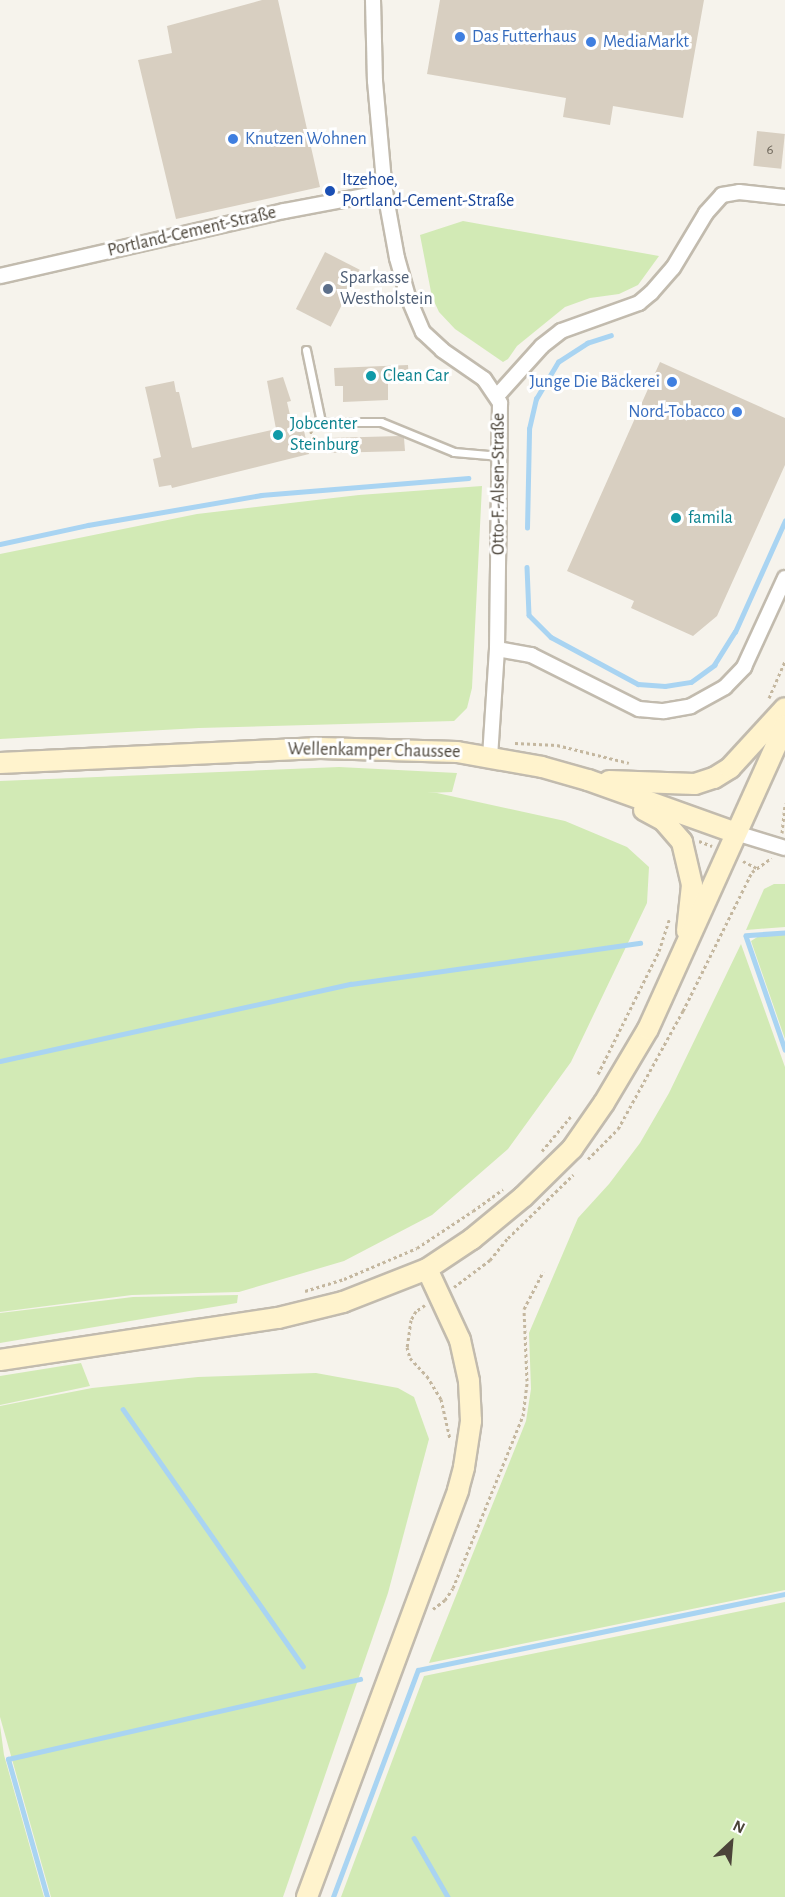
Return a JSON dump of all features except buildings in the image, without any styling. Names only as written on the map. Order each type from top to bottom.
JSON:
[{"type":"main road","points":[[588,780],[694,784],[714,778],[730,768],[785,708]]},
{"type":"main road","points":[[0,1360],[278,1318],[343,1302],[427,1269],[472,1239],[523,1197],[572,1149],[604,1103],[648,1029],[686,950],[785,726]]},
{"type":"main road","name":"Wellenkamper Chaussee","points":[[0,763],[320,748],[491,749],[588,780],[736,833]]},
{"type":"main road","points":[[588,780],[663,820],[682,842],[692,885],[686,950]]},
{"type":"main road","points":[[307,1897],[458,1490],[471,1421],[468,1381],[460,1340],[427,1269]]},
{"type":"street","name":"Otto-F.-Alsen-Straße","points":[[373,0],[375,81],[385,192],[400,268],[423,332],[442,350],[484,378],[497,396],[501,410],[497,649],[491,749]]},
{"type":"street","name":"Portland-Cement-Straße","points":[[0,276],[262,216],[385,192]]},
{"type":"street","points":[[497,396],[542,346],[561,331],[639,303],[651,293],[674,268],[706,213],[722,195],[739,192],[785,197]]},
{"type":"street","points":[[497,649],[531,655],[639,709],[664,711],[691,706],[725,687],[744,667],[785,578]]},
{"type":"street","points":[[736,833],[781,847]]},
{"type":"lane","points":[[306,350],[321,422],[381,422],[454,452],[500,456]]},
{"type":"path","points":[[491,749],[557,745],[632,764]]},
{"type":"path","points":[[781,847],[785,826],[785,803]]},
{"type":"path","points":[[695,840],[703,822]]},
{"type":"path","points":[[450,1446],[441,1399],[427,1376],[410,1358],[407,1347],[411,1320],[416,1311],[465,1281],[490,1260],[508,1238],[550,1200],[618,1129],[684,1011],[752,872],[757,868]]},
{"type":"path","points":[[598,1076],[659,951],[671,915]]},
{"type":"path","points":[[542,1152],[580,1106]]},
{"type":"path","points":[[417,1248],[509,1184]]},
{"type":"path","points":[[414,1611],[434,1609],[445,1600],[453,1588],[523,1416],[527,1381],[524,1309],[543,1272]]},
{"type":"green space","points":[[463,221],[659,256],[638,285],[619,294],[590,298],[565,307],[517,346],[503,362],[455,329],[439,312],[432,297],[420,235]]},
{"type":"green space","points":[[482,486],[472,688],[467,708],[454,721],[199,728],[0,739],[0,554],[197,514],[359,495]]},
{"type":"green space","points":[[339,767],[457,773],[452,792],[427,793],[437,793],[565,821],[627,847],[649,867],[647,903],[571,1062],[508,1149],[432,1215],[344,1261],[239,1292],[132,1295],[0,1312],[0,781]]},
{"type":"green space","points":[[774,884],[785,884],[785,927],[746,930],[764,889]]},
{"type":"green space","points":[[785,934],[785,1039],[751,941],[759,936]]},
{"type":"green space","points":[[741,944],[785,1067],[785,1590],[429,1663],[526,1421],[531,1389],[529,1333],[578,1218],[609,1184],[640,1143],[669,1093]]},
{"type":"green space","points":[[238,1295],[237,1303],[0,1343],[0,1313],[133,1297]]},
{"type":"green space","points":[[81,1363],[90,1386],[0,1405],[0,1376]]},
{"type":"green space","points":[[316,1373],[398,1388],[414,1397],[429,1439],[388,1593],[283,1897],[51,1897],[0,1717],[0,1406],[92,1388],[198,1377]]},
{"type":"green space","points":[[785,1602],[785,1897],[341,1897],[424,1676]]},
{"type":"green space","points":[[0,1725],[4,1755],[44,1897],[0,1897]]},
{"type":"waterway","points":[[527,528],[529,429],[536,399],[558,362],[587,343],[611,335]]},
{"type":"waterway","points":[[0,544],[88,525],[261,495],[468,478]]},
{"type":"waterway","points":[[527,567],[529,615],[551,637],[638,684],[665,686],[691,682],[714,665],[735,632],[785,521]]},
{"type":"waterway","points":[[785,933],[746,936],[785,1049]]},
{"type":"waterway","points":[[0,1061],[351,984],[640,943]]},
{"type":"waterway","points":[[123,1409],[303,1666]]},
{"type":"waterway","points":[[333,1897],[418,1670],[785,1594]]},
{"type":"waterway","points":[[47,1897],[8,1759],[360,1679]]},
{"type":"waterway","points":[[414,1838],[448,1897]]},
{"type":"place","name":"Das Futterhaus","points":[[460,37]]},
{"type":"place","name":"MediaMarkt","points":[[591,42]]},
{"type":"place","name":"Knutzen Wohnen","points":[[233,139]]},
{"type":"place","name":"Itzehoe, Portland-Cement-Straße","points":[[330,191]]},
{"type":"place","name":"Sparkasse Westholstein","points":[[328,289]]},
{"type":"place","name":"Clean Car","points":[[371,376]]},
{"type":"place","name":"Junge Die Bäckerei","points":[[672,382]]},
{"type":"place","name":"Nord-Tobacco","points":[[737,412]]},
{"type":"place","name":"Jobcenter Steinburg","points":[[278,435]]},
{"type":"place","name":"famila","points":[[676,518]]}]
